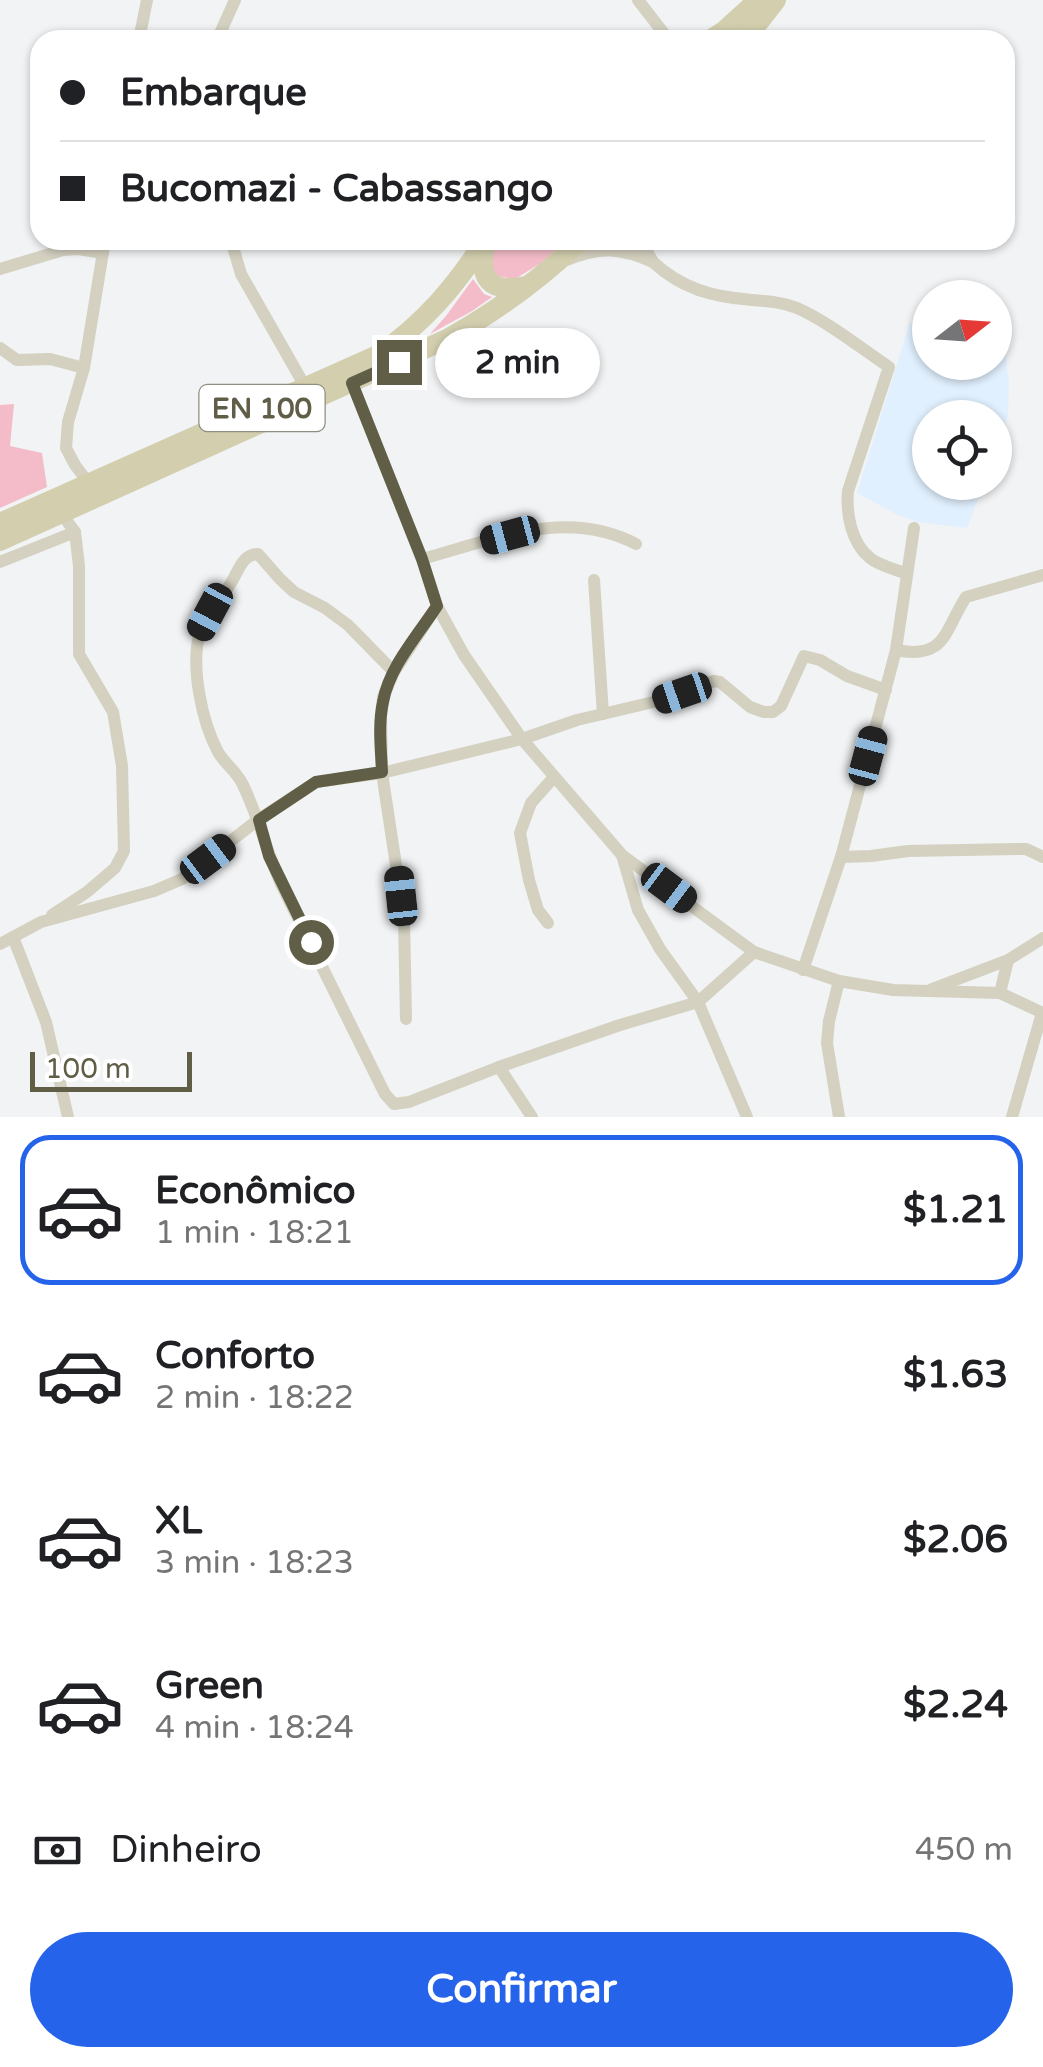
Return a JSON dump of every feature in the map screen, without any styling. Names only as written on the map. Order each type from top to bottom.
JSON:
[{"type":"main road","points":[[725,30],[758,0]]},
{"type":"main road","points":[[753,30],[776,0]]},
{"type":"main road","name":"EN 100","points":[[0,524],[378,355],[408,334],[442,300],[478,250]]},
{"type":"main road","points":[[483,250],[481,262],[486,277],[497,286],[509,290],[530,285]]},
{"type":"main road","name":"EN 100","points":[[0,541],[449,338],[495,311],[571,250]]},
{"type":"street","points":[[141,30],[147,0]]},
{"type":"street","points":[[222,30],[236,0]]},
{"type":"street","points":[[638,0],[661,30]]},
{"type":"street","points":[[0,269],[63,250]]},
{"type":"street","points":[[90,485],[66,448],[103,250]]},
{"type":"street","points":[[235,250],[242,274],[306,388]]},
{"type":"street","points":[[556,264],[585,252],[608,250],[629,252],[653,262]]},
{"type":"street","points":[[646,250],[669,276],[692,289],[718,297],[778,302],[800,309],[889,367],[848,490],[847,505],[854,533],[868,556],[907,574]]},
{"type":"street","points":[[0,348],[16,360],[50,359],[84,368]]},
{"type":"street","points":[[352,383],[437,606],[464,656],[522,739],[622,855],[754,952],[839,981],[893,990],[1000,994],[1042,1013],[1012,1117]]},
{"type":"street","points":[[0,944],[87,892],[115,868],[124,851],[122,766],[114,712],[80,654],[79,566],[74,532],[61,513]]},
{"type":"street","points":[[422,559],[540,527],[597,530],[636,544]]},
{"type":"street","points":[[804,970],[841,857],[896,650],[914,528]]},
{"type":"street","points":[[0,562],[74,532]]},
{"type":"street","points":[[394,672],[326,608],[294,592],[258,554],[245,558],[200,631],[195,661],[210,735],[228,768],[239,776],[281,884],[385,1094],[394,1104],[698,1002],[754,952]]},
{"type":"street","points":[[896,650],[916,654],[942,641],[966,597],[1043,575]]},
{"type":"street","points":[[594,580],[603,714]]},
{"type":"street","points":[[406,1019],[404,918],[382,772],[381,716],[383,697],[394,672],[437,606]]},
{"type":"street","points":[[41,922],[154,892],[182,878],[316,782],[382,772],[522,739],[662,700],[714,681],[750,707],[773,712],[781,706],[804,656],[886,690]]},
{"type":"street","points":[[548,923],[538,910],[520,834],[531,803],[554,777]]},
{"type":"street","points":[[841,857],[1017,849],[1043,858]]},
{"type":"street","points":[[622,855],[643,920],[698,1002],[746,1117]]},
{"type":"street","points":[[13,937],[46,1022],[68,1117]]},
{"type":"street","points":[[926,992],[1008,960],[1043,938]]},
{"type":"street","points":[[1000,994],[1008,960]]},
{"type":"street","points":[[839,981],[828,1042],[839,1117]]},
{"type":"street","points":[[499,1067],[532,1117]]},
{"type":"shaded area","points":[[491,250],[556,250],[515,279],[496,276],[488,256]]},
{"type":"shaded area","points":[[473,279],[484,294],[492,297],[430,334],[446,316]]},
{"type":"shaded area","points":[[910,322],[912,380],[1009,380],[1008,400],[912,400],[912,500],[978,500],[967,528],[917,522],[857,493]]},
{"type":"shaded area","points":[[14,404],[10,446],[42,453],[47,487],[0,508],[0,405]]},
{"type":"route","points":[[311,942],[269,856],[259,820],[316,782],[382,772],[383,697],[394,672],[437,606],[352,383],[399,362]]}]
